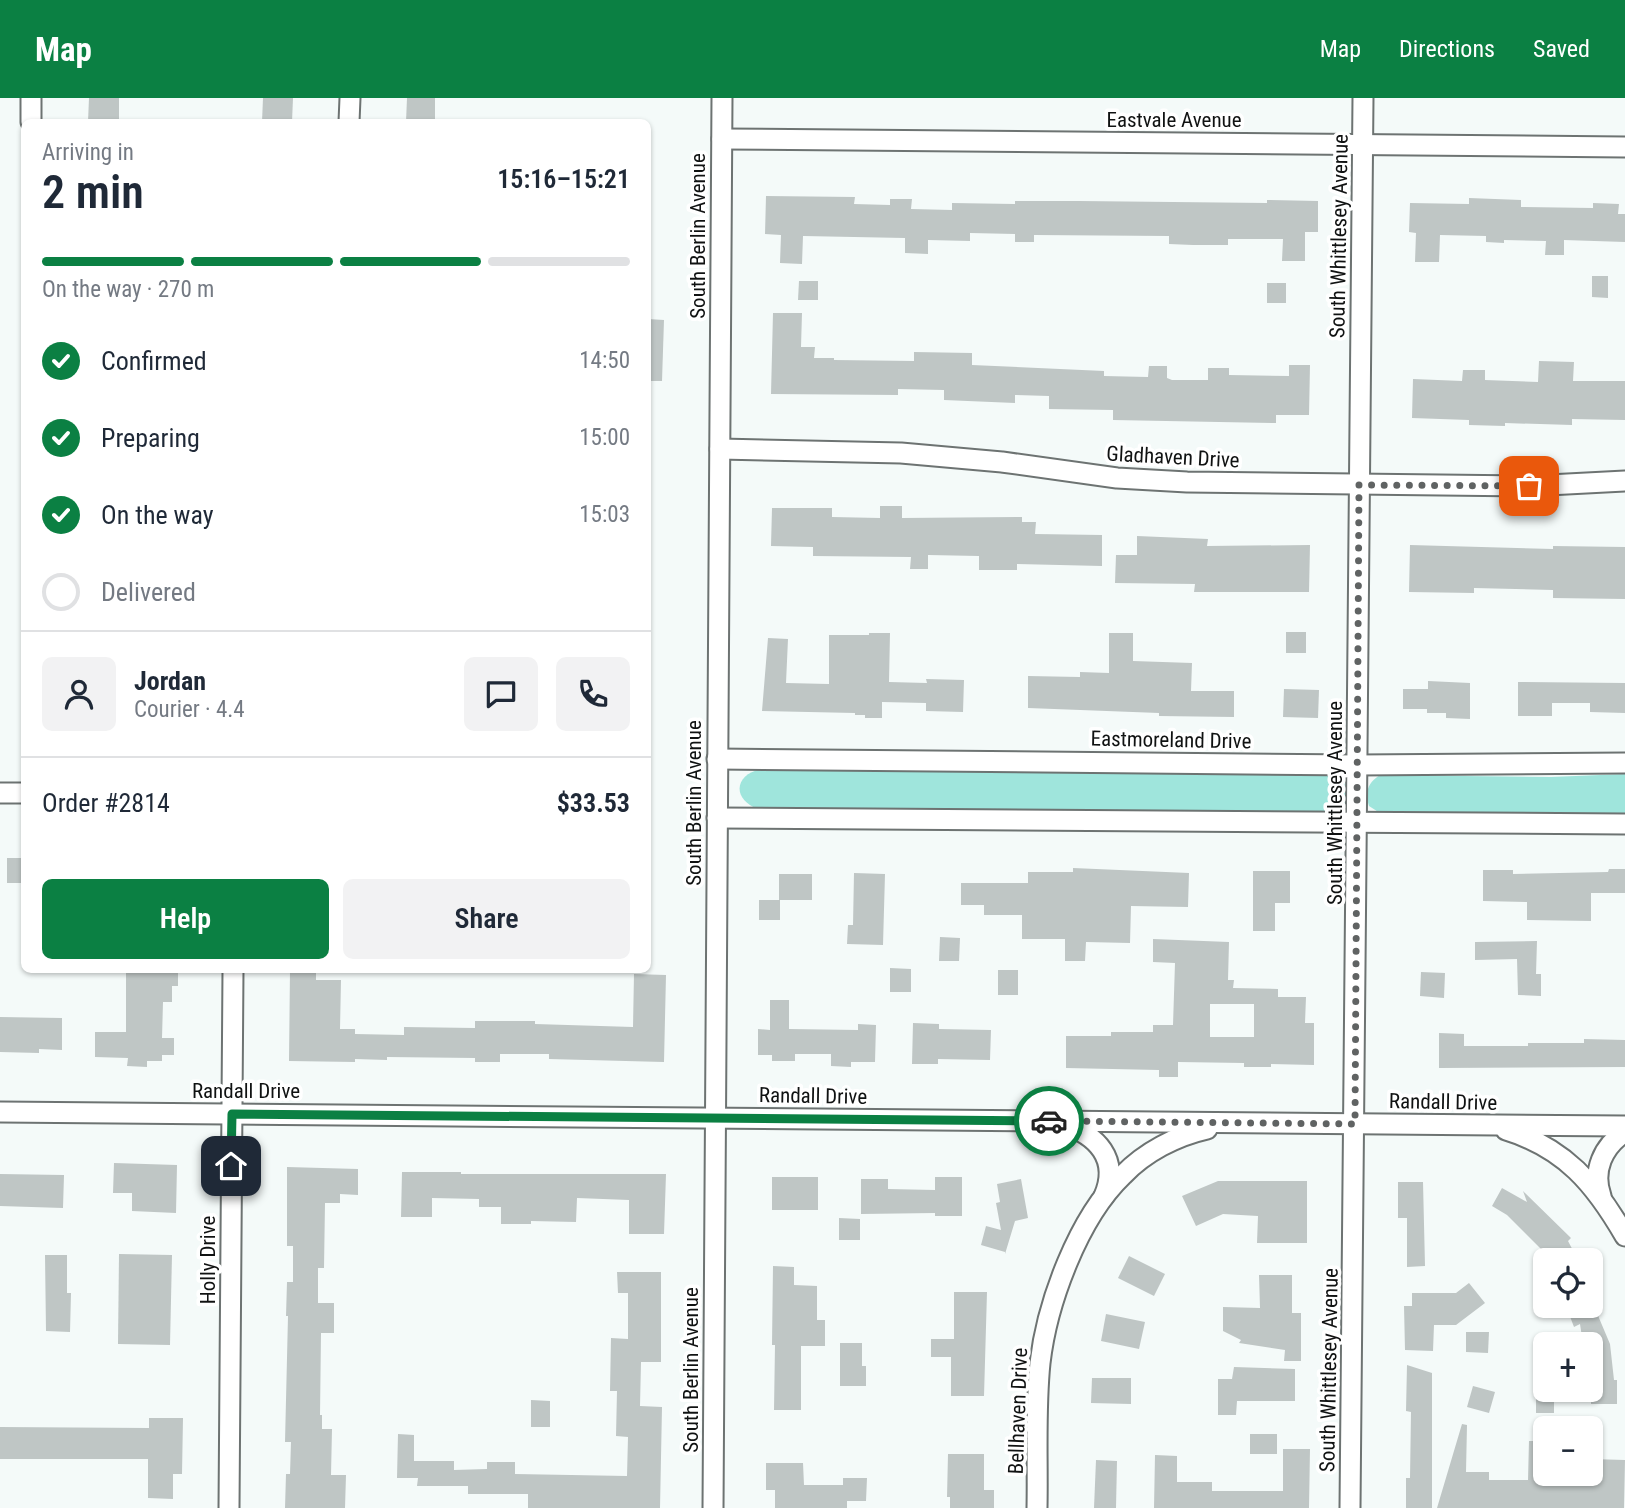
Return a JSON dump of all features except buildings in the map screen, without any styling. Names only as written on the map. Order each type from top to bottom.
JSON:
[{"type":"street","points":[[31,98],[31,119]]},
{"type":"street","points":[[349,98],[349,119]]},
{"type":"street","name":"South Berlin Avenue","points":[[713,1508],[722,98]]},
{"type":"street","name":"South Whittlesey Avenue","points":[[1350,1508],[1363,98]]},
{"type":"street","name":"Eastvale Avenue","points":[[722,139],[1625,147]]},
{"type":"street","name":"Gladhaven Drive","points":[[720,449],[878,451],[1002,462],[1117,478],[1206,483],[1529,486],[1625,481]]},
{"type":"street","name":"Eastmoreland Drive","points":[[717,759],[1357,765],[1625,763]]},
{"type":"street","points":[[0,793],[21,793]]},
{"type":"street","points":[[717,818],[1625,824]]},
{"type":"street","name":"Holly Drive","points":[[229,1508],[233,973]]},
{"type":"street","name":"Randall Drive","points":[[0,1112],[1625,1126]]},
{"type":"street","name":"Bellhaven Drive","points":[[1037,1508],[1038,1388],[1045,1332],[1064,1271],[1101,1203],[1109,1174],[1096,1141],[1055,1121]]},
{"type":"street","name":"Bellhaven Drive","points":[[1101,1203],[1121,1176],[1158,1149],[1183,1136],[1234,1123]]},
{"type":"street","points":[[1488,1125],[1528,1137],[1559,1154],[1593,1186],[1605,1203]]},
{"type":"street","points":[[1625,1132],[1606,1149],[1600,1161],[1599,1193],[1625,1236]]},
{"type":"shaded area","points":[[761,769],[1319,774],[1333,775],[1344,782],[1347,800],[1336,813],[758,809],[744,799],[740,788],[745,776]]},
{"type":"shaded area","points":[[1625,774],[1625,813],[1383,815],[1369,806],[1367,797],[1370,785],[1380,775],[1551,777]]},
{"type":"way so far","points":[[1049,1121],[1355,1124],[1359,485],[1529,486]]},
{"type":"route","points":[[231,1166],[232,1114],[1049,1121]]}]
